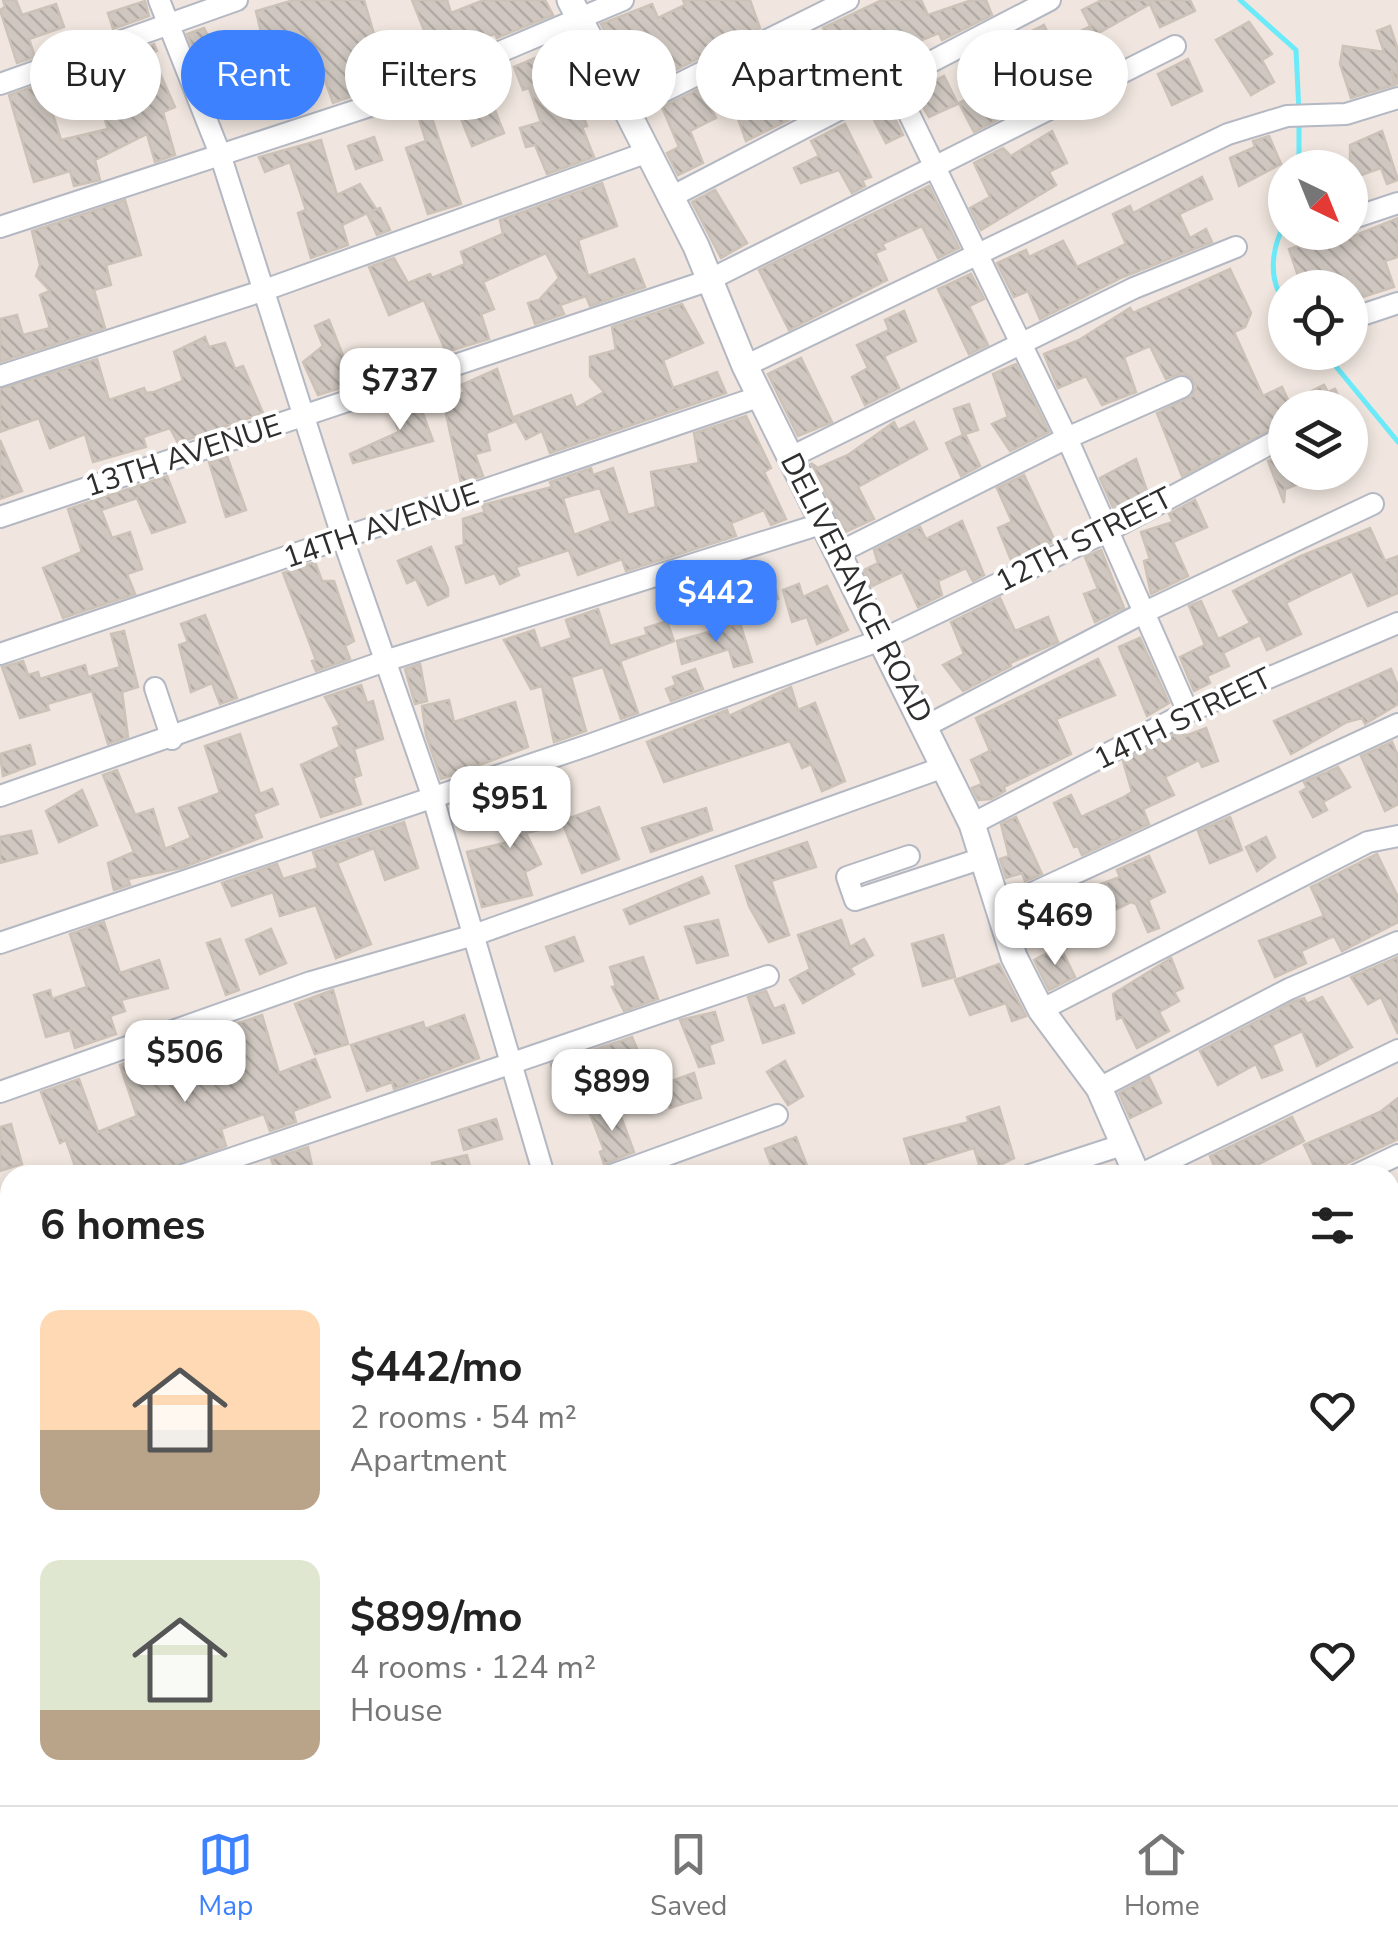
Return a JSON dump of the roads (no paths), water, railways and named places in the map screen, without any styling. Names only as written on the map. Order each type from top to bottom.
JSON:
[{"type":"street","points":[[159,0],[220,154],[343,539],[388,660],[433,798],[541,1165]]},
{"type":"street","points":[[0,84],[237,0]]},
{"type":"street","points":[[0,228],[379,103],[574,10],[622,0]]},
{"type":"street","points":[[676,85],[848,0]]},
{"type":"street","points":[[937,58],[1050,0]]},
{"type":"street","name":"13TH AVENUE","points":[[0,517],[706,281],[1175,46]]},
{"type":"street","points":[[745,366],[980,257],[1197,148],[1287,116],[1325,118],[1398,98]]},
{"type":"street","name":"DELIVERANCE ROAD","points":[[629,120],[696,246],[706,281],[745,366],[972,824],[1014,956],[1041,1010],[1099,1088],[1134,1165]]},
{"type":"street","points":[[671,197],[817,120]]},
{"type":"street","points":[[914,120],[1018,345],[1067,438],[1108,530],[1122,573],[1144,612],[1188,712]]},
{"type":"street","points":[[0,376],[262,291],[648,152]]},
{"type":"street","points":[[1368,213],[1398,204]]},
{"type":"street","points":[[789,458],[1134,288],[1236,247]]},
{"type":"street","points":[[1368,313],[1398,304]]},
{"type":"street","points":[[838,554],[1067,438],[1182,387]]},
{"type":"street","name":"14TH AVENUE","points":[[0,654],[761,396]]},
{"type":"street","name":"12TH STREET","points":[[0,944],[433,798],[880,640],[1108,530],[1268,445]]},
{"type":"street","points":[[926,726],[1144,612],[1373,504]]},
{"type":"street","points":[[0,796],[388,660],[824,524]]},
{"type":"street","name":"14TH STREET","points":[[972,824],[1188,712],[1398,623]]},
{"type":"street","points":[[155,688],[172,738]]},
{"type":"street","points":[[1000,908],[1398,724]]},
{"type":"street","points":[[0,1092],[311,982],[474,934],[944,767]]},
{"type":"street","points":[[1041,1010],[1368,842],[1398,836]]},
{"type":"street","points":[[909,856],[847,876],[855,900],[983,858]]},
{"type":"street","points":[[1099,1088],[1289,989],[1398,942]]},
{"type":"street","points":[[213,1165],[768,976]]},
{"type":"street","points":[[1159,1165],[1398,1050]]},
{"type":"street","points":[[640,1165],[777,1116]]},
{"type":"street","points":[[1061,1165],[1126,1144]]},
{"type":"waterway","points":[[1240,0],[1296,50],[1299,112]]},
{"type":"waterway","points":[[1299,123],[1299,150]]},
{"type":"waterway","points":[[1274,270],[1275,250]]},
{"type":"waterway","points":[[1339,370],[1398,442]]}]
